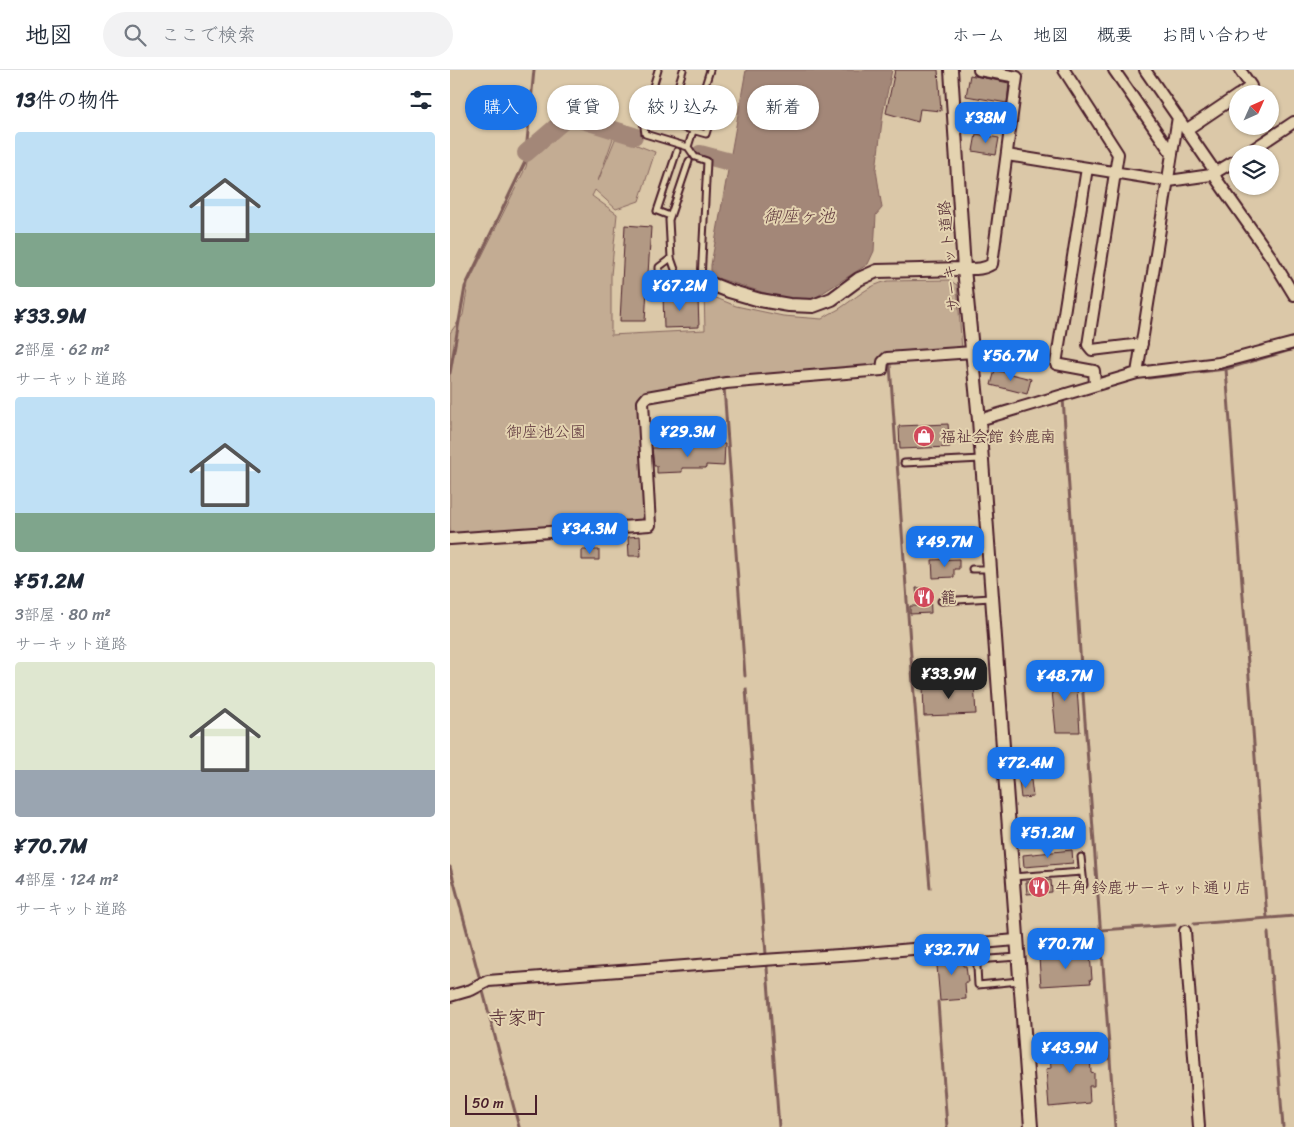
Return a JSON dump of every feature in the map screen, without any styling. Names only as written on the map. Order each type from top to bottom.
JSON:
[{"type":"street","name":"サーキット道路","points":[[951,70],[964,269],[973,352],[1031,1127]]},
{"type":"street","points":[[1064,70],[1118,154],[1088,345],[1092,350],[1142,344]]},
{"type":"street","points":[[1114,70],[1172,154]]},
{"type":"street","points":[[1145,70],[1215,173],[1217,180],[1271,257],[1294,295]]},
{"type":"street","points":[[1240,70],[1250,85]]},
{"type":"street","points":[[701,280],[760,300],[789,305],[813,306],[832,299],[860,279],[877,271],[987,268],[992,264],[1017,77],[986,71]]},
{"type":"street","points":[[1186,130],[1229,101]]},
{"type":"street","points":[[1137,372],[1178,117]]},
{"type":"street","points":[[1260,145],[1294,122]]},
{"type":"street","points":[[1007,155],[1168,181],[1195,178],[1215,173],[1229,164]]},
{"type":"street","points":[[1087,168],[1056,364],[1094,371],[1094,384]]},
{"type":"street","points":[[1285,279],[1294,273]]},
{"type":"street","points":[[978,420],[1137,372],[1220,364],[1294,343]]},
{"type":"street","points":[[450,539],[650,525],[642,402],[647,398],[726,383],[882,370],[883,362],[887,358],[973,352]]},
{"type":"street","points":[[1185,931],[1199,1127]]},
{"type":"street","points":[[450,996],[480,986],[488,981],[1016,940]]},
{"type":"lane","points":[[658,70],[642,120],[645,134],[688,147],[694,157],[707,162],[701,280],[679,281],[662,280],[659,278],[659,267],[671,258]]},
{"type":"lane","points":[[679,85],[684,70]]},
{"type":"lane","points":[[706,85],[710,70]]},
{"type":"lane","points":[[688,147],[692,130],[706,134],[707,130]]},
{"type":"lane","points":[[670,216],[657,210],[677,151]]},
{"type":"lane","points":[[679,281],[671,258],[669,220],[689,161]]},
{"type":"lane","points":[[904,463],[981,459]]},
{"type":"lane","points":[[972,570],[989,569]]},
{"type":"lane","points":[[941,601],[992,598]]},
{"type":"lane","points":[[1081,858],[1084,886]]},
{"type":"lane","points":[[1012,877],[1082,872]]},
{"type":"lane","points":[[976,949],[978,985],[1020,981]]},
{"type":"lane","points":[[976,960],[1018,957]]},
{"type":"green space","name":"御座池公園","points":[[557,130],[605,130],[615,133],[598,181],[616,137],[655,152],[639,201],[616,209],[595,190],[592,196],[617,214],[611,275],[611,335],[705,330],[704,293],[736,306],[783,316],[822,319],[868,289],[881,283],[888,281],[949,280],[957,285],[962,350],[876,367],[645,393],[648,517],[642,523],[451,537],[450,333],[463,315],[468,284],[526,167],[529,153],[535,153],[539,145]]},
{"type":"water","name":"御座ヶ池","points":[[746,70],[892,70],[883,113],[876,170],[882,208],[876,215],[874,251],[868,264],[813,299],[781,298],[711,276],[711,265],[735,130],[737,130]]},
{"type":"building","points":[[895,70],[938,70],[941,111],[920,109],[918,122],[886,113]]},
{"type":"building","points":[[970,75],[1009,83],[1007,103],[966,96]]},
{"type":"building","points":[[976,134],[999,138],[996,155],[973,151]]},
{"type":"building","points":[[625,225],[651,227],[645,321],[620,321]]},
{"type":"building","points":[[681,293],[688,293],[688,299],[698,299],[699,327],[664,328],[663,295],[681,295]]},
{"type":"building","points":[[995,370],[1031,379],[1027,394],[991,385]]},
{"type":"building","name":"福祉会館 鈴鹿南","points":[[948,424],[950,447],[900,449],[899,426]]},
{"type":"building","points":[[715,443],[725,444],[724,466],[706,465],[706,468],[682,468],[682,472],[657,473],[657,466],[654,466],[652,448],[694,447],[715,445]]},
{"type":"building","points":[[640,536],[641,556],[629,556],[628,537]]},
{"type":"building","points":[[582,550],[599,550],[599,560],[582,560]]},
{"type":"building","points":[[959,559],[959,569],[954,569],[954,577],[933,578],[932,560]]},
{"type":"building","name":"籠","points":[[916,588],[930,588],[931,613],[910,614],[910,606],[918,606]]},
{"type":"building","points":[[1067,669],[1068,675],[1076,674],[1080,732],[1056,732],[1052,670]]},
{"type":"building","points":[[974,683],[976,714],[924,716],[923,685]]},
{"type":"building","points":[[1031,780],[1033,797],[1021,798],[1019,781]]},
{"type":"building","points":[[1072,850],[1073,863],[1024,867],[1023,855]]},
{"type":"building","name":"牛角 鈴鹿サーキット通り店","points":[[1051,880],[1052,892],[1027,894],[1026,882]]},
{"type":"building","points":[[962,952],[963,966],[966,966],[968,982],[965,982],[966,999],[940,1001],[936,954]]},
{"type":"building","points":[[1090,954],[1091,983],[1041,986],[1039,958]]},
{"type":"building","points":[[1089,1042],[1091,1072],[1094,1073],[1094,1086],[1089,1086],[1090,1103],[1049,1107],[1046,1069],[1051,1068],[1049,1044]]},
{"type":"waterway","points":[[450,373],[465,287],[525,162],[534,70]]},
{"type":"waterway","points":[[526,153],[569,116],[634,136]]},
{"type":"waterway","points":[[700,154],[730,162]]},
{"type":"waterway","points":[[1149,378],[1226,369],[1294,349]]},
{"type":"waterway","points":[[890,365],[930,888]]},
{"type":"waterway","points":[[1226,369],[1267,918]]},
{"type":"waterway","points":[[724,387],[745,676]]},
{"type":"waterway","points":[[1063,398],[1115,1127]]},
{"type":"waterway","points":[[746,689],[779,1127]]},
{"type":"waterway","points":[[450,867],[519,1127]]},
{"type":"waterway","points":[[1194,924],[1294,916]]},
{"type":"waterway","points":[[1101,930],[1175,925]]},
{"type":"waterway","points":[[1268,933],[1283,1127]]},
{"type":"waterway","points":[[938,1002],[947,1127]]},
{"type":"place","name":"福祉会館 鈴鹿南","points":[[924,436]]},
{"type":"place","name":"籠","points":[[924,597]]},
{"type":"place","name":"牛角 鈴鹿サーキット通り店","points":[[1039,887]]},
{"type":"district","name":"寺家町","points":[[517,1017]]}]
